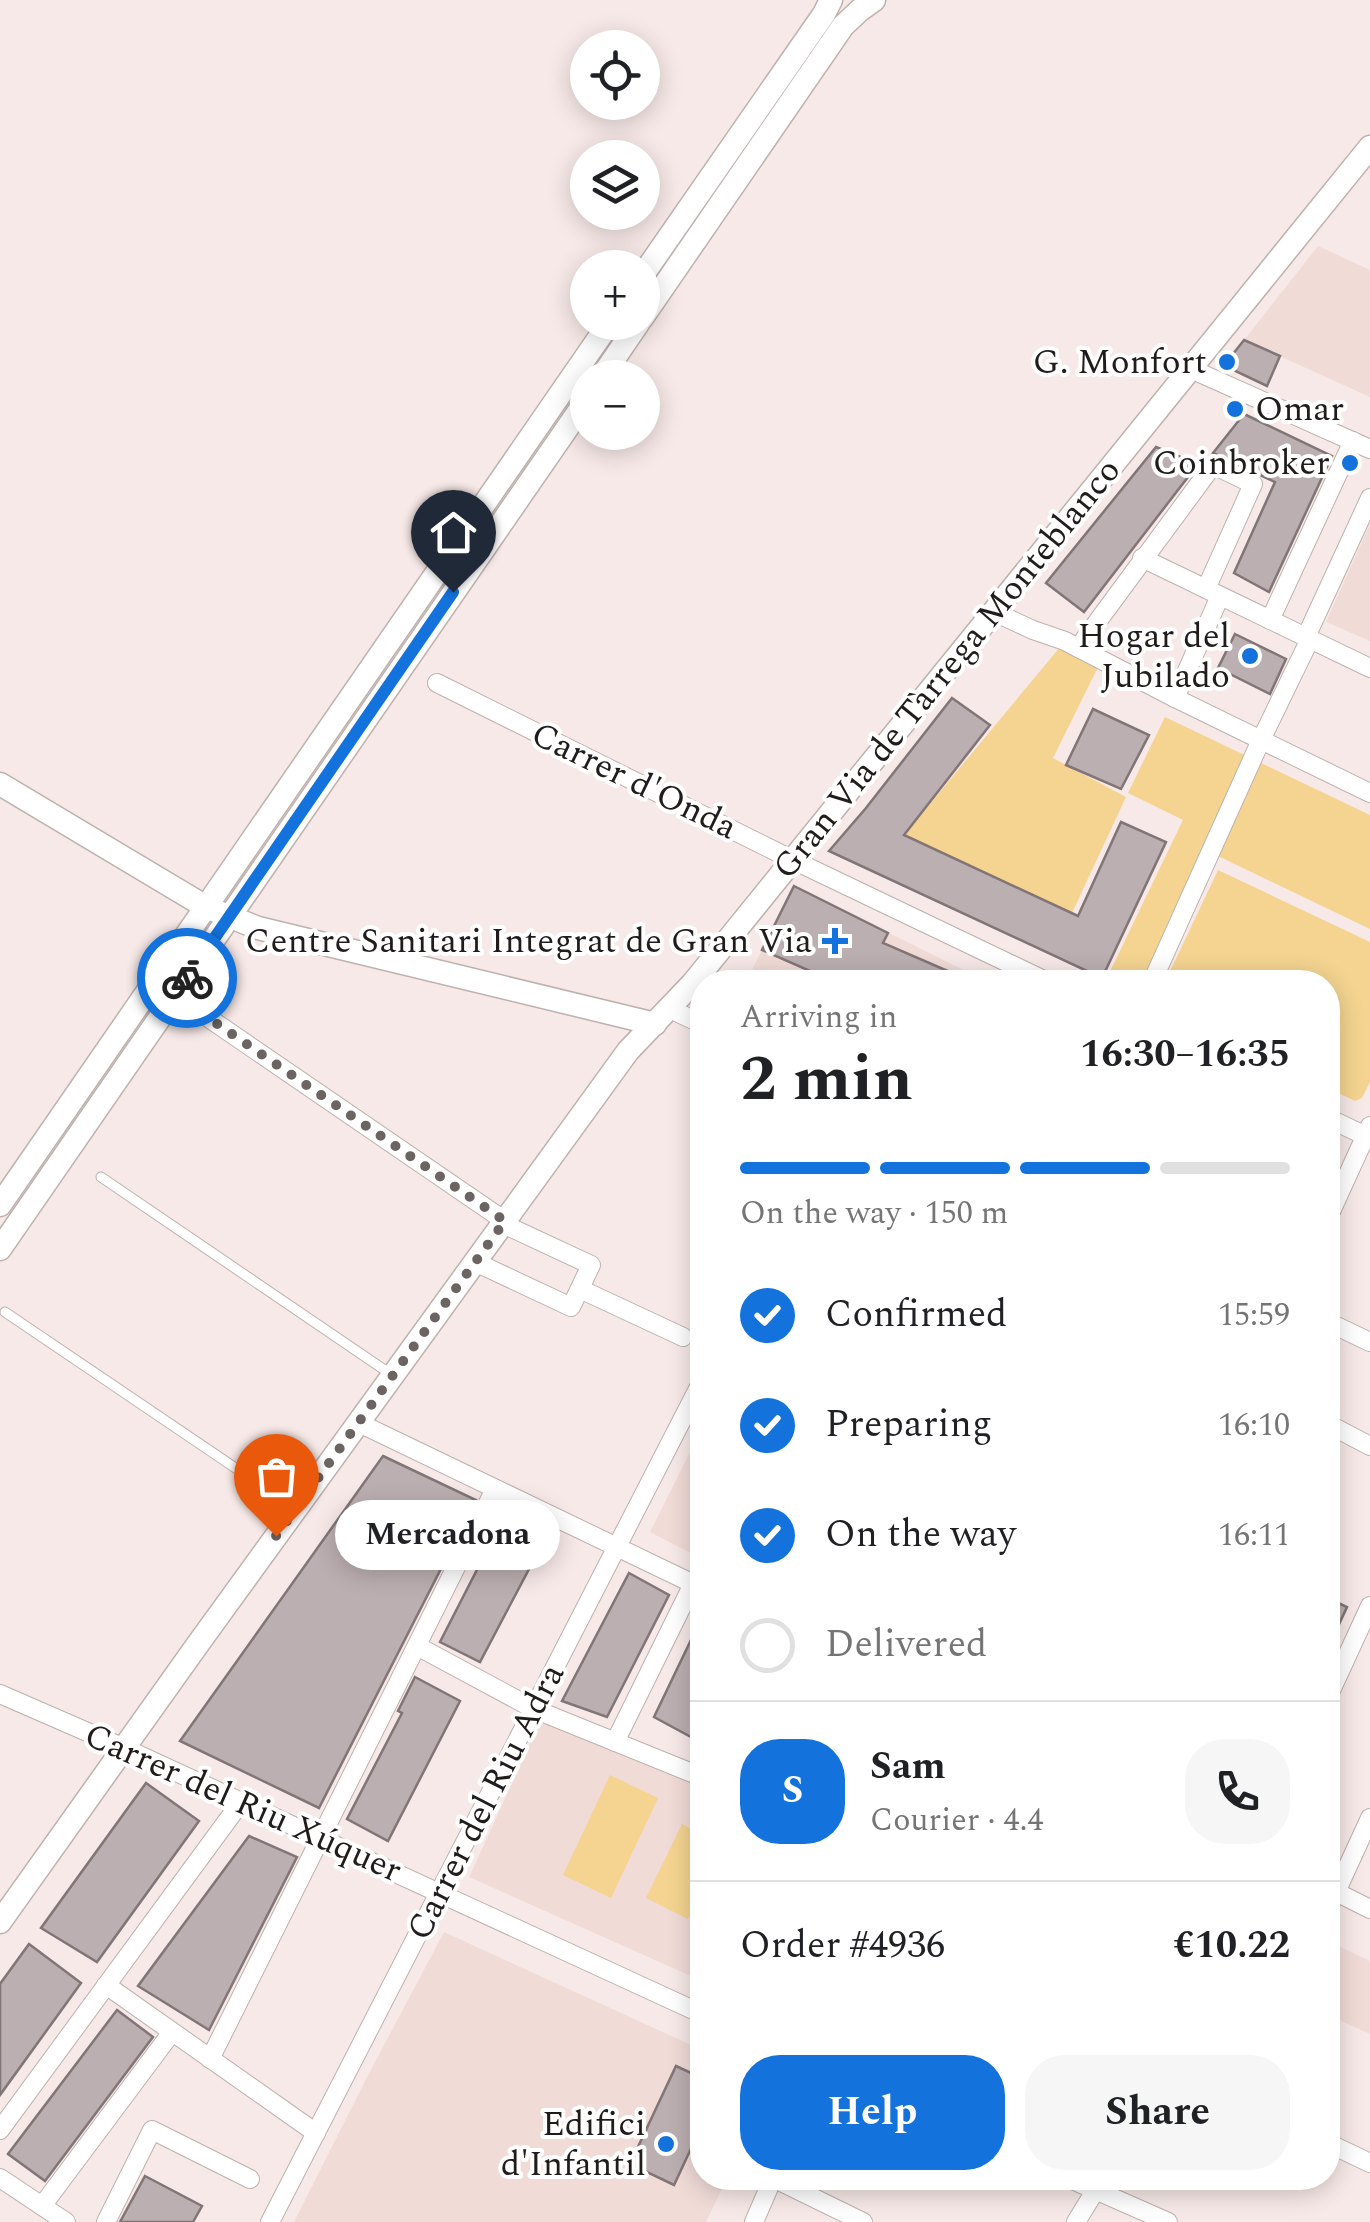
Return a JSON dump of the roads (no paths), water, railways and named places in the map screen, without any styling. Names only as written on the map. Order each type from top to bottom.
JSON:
[{"type":"street","points":[[660,250],[831,0]]},
{"type":"street","points":[[660,292],[844,26],[874,0]]},
{"type":"street","name":"Gran Via de Tàrrega Monteblanco","points":[[701,970],[1367,156]]},
{"type":"street","points":[[0,1206],[598,340]]},
{"type":"street","points":[[1191,369],[1361,445],[1270,620]]},
{"type":"street","points":[[0,1249],[570,424]]},
{"type":"street","points":[[1078,648],[1214,465],[1253,484],[1175,698]]},
{"type":"street","points":[[1157,970],[1370,498]]},
{"type":"street","points":[[1142,558],[1370,668]]},
{"type":"street","points":[[994,612],[1078,648],[1370,793]]},
{"type":"street","name":"Carrer d'Onda","points":[[437,683],[1023,970]]},
{"type":"street","points":[[0,784],[229,918],[277,932],[690,1022]]},
{"type":"street","name":"Gran Via de Tàrrega Monteblanco","points":[[0,1922],[628,1052],[690,983]]},
{"type":"street","points":[[175,995],[504,1222],[591,1265],[571,1307],[476,1262]]},
{"type":"street","points":[[1340,1122],[1368,1133],[1340,1192]]},
{"type":"street","points":[[580,1289],[683,1338]]},
{"type":"street","points":[[1340,1328],[1370,1342]]},
{"type":"street","name":"Carrer del Riu Adra","points":[[270,2222],[690,1404]]},
{"type":"street","points":[[358,1422],[690,1582]]},
{"type":"street","points":[[1340,1430],[1370,1446]]},
{"type":"street","points":[[210,2058],[495,1489]]},
{"type":"street","points":[[615,1742],[690,1601]]},
{"type":"street","points":[[1340,1671],[1370,1606]]},
{"type":"street","points":[[417,1646],[534,1709],[690,1772]]},
{"type":"street","name":"Carrer del Riu Xúquer","points":[[0,1694],[690,2008]]},
{"type":"street","points":[[0,2130],[241,1802]]},
{"type":"street","points":[[1340,1875],[1370,1818]]},
{"type":"street","points":[[1340,1894],[1370,1908]]},
{"type":"street","points":[[106,1986],[316,2133]]},
{"type":"street","points":[[42,2206],[172,2032]]},
{"type":"street","points":[[106,2222],[152,2130],[250,2179]]},
{"type":"street","points":[[1340,2149],[1370,2163]]},
{"type":"street","points":[[0,2178],[66,2222]]},
{"type":"street","points":[[754,2222],[768,2190]]},
{"type":"street","points":[[798,2190],[863,2222]]},
{"type":"street","points":[[1076,2222],[1096,2190]]},
{"type":"street","points":[[1111,2190],[1168,2222]]},
{"type":"lane","points":[[101,1177],[392,1376]]},
{"type":"lane","points":[[6,1312],[296,1509]]},
{"type":"place","name":"G. Monfort","points":[[1227,362]]},
{"type":"place","name":"Omar","points":[[1235,409]]},
{"type":"place","name":"Coinbroker","points":[[1350,463]]},
{"type":"place","name":"Hogar del Jubilado","points":[[1250,656]]},
{"type":"place","name":"Centre Sanitari Integrat de Gran Via","points":[[835,941]]},
{"type":"place","name":"Mercadona","points":[[276,1536]]},
{"type":"place","name":"Edifici d'Infantil","points":[[666,2144]]}]
